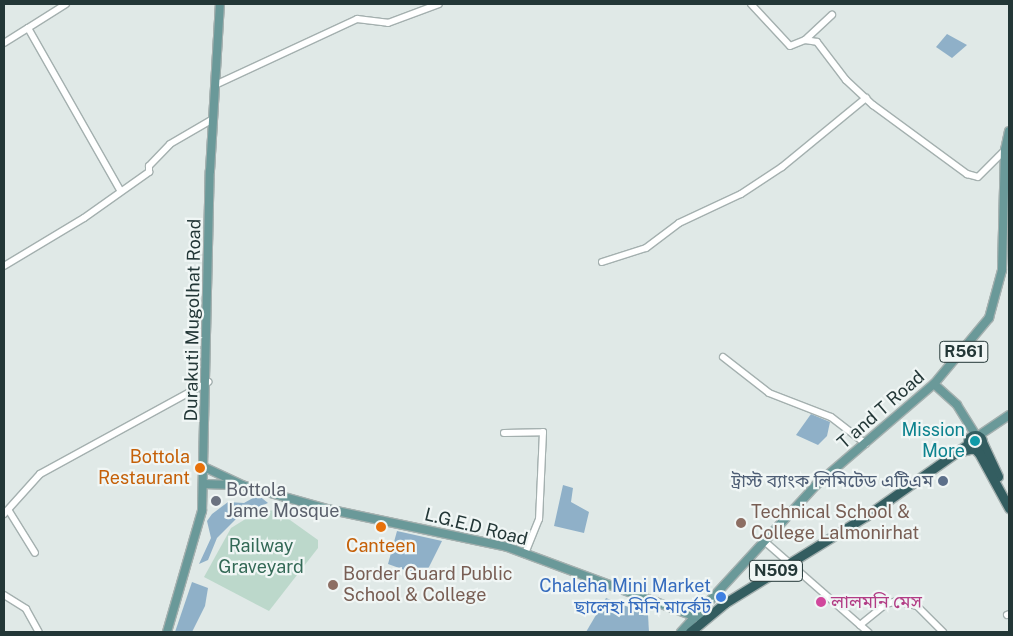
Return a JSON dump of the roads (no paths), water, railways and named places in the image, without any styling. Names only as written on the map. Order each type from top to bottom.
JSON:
[{"type":"highway","points":[[976,441],[1009,498]]},
{"type":"highway","points":[[976,441],[1009,508]]},
{"type":"highway","name":"N509","points":[[690,632],[704,620],[791,562],[866,516],[976,441]]},
{"type":"main road","name":"Durakuti Mugolhat Road","points":[[167,632],[195,542],[204,484],[213,119],[220,4]]},
{"type":"main road","name":"R561","points":[[1007,233],[1005,150],[1009,131]]},
{"type":"main road","name":"T and T Road","points":[[681,632],[786,516],[934,384],[988,318],[1002,270],[1007,233]]},
{"type":"main road","name":"R561","points":[[934,384],[957,405],[976,441]]},
{"type":"main road","points":[[976,441],[1009,415]]},
{"type":"main road","points":[[204,466],[242,485]]},
{"type":"main road","points":[[204,484],[242,485]]},
{"type":"main road","name":"L.G.E.D Road","points":[[242,485],[303,502],[525,554],[704,620]]},
{"type":"street","points":[[4,43],[66,4]]},
{"type":"street","points":[[215,85],[357,19],[388,23],[439,4]]},
{"type":"street","points":[[751,4],[790,46],[805,40],[832,15]]},
{"type":"street","points":[[28,28],[120,190]]},
{"type":"street","points":[[805,40],[818,42],[866,98],[967,174],[978,177],[1005,150]]},
{"type":"street","points":[[602,262],[646,248],[679,223],[740,194],[782,167],[866,98]]},
{"type":"street","points":[[4,266],[149,172],[149,166],[170,144],[213,119]]},
{"type":"street","points":[[723,357],[769,393],[831,417],[866,444]]},
{"type":"street","points":[[36,553],[6,513],[40,474],[208,382]]},
{"type":"street","points":[[504,433],[543,432],[539,519],[525,554]]},
{"type":"street","points":[[763,540],[791,562],[868,632]]},
{"type":"street","points":[[4,595],[26,609],[39,632]]},
{"type":"street","points":[[860,625],[886,604],[897,601],[916,606],[942,632]]},
{"type":"water","points":[[947,34],[967,45],[952,58],[936,47]]},
{"type":"water","points":[[811,414],[830,422],[827,436],[818,445],[796,435]]},
{"type":"water","points":[[563,485],[573,488],[571,502],[589,512],[584,533],[554,526]]},
{"type":"water","points":[[258,495],[268,503],[241,514],[217,538],[208,560],[199,564],[211,538],[207,521],[212,514],[228,502],[244,503]]},
{"type":"water","points":[[397,531],[442,541],[424,577],[388,564]]},
{"type":"water","points":[[192,582],[208,588],[205,606],[192,632],[175,632]]},
{"type":"water","points":[[606,598],[648,615],[649,632],[586,632]]},
{"type":"place","name":"Mission More","points":[[975,441]]},
{"type":"place","name":"Bottola Restaurant","points":[[200,468]]},
{"type":"place","name":"ট্রাস্ট ব্যাংক লিমিটেড এটিএম","points":[[943,481]]},
{"type":"place","name":"Bottola Jame Mosque","points":[[216,501]]},
{"type":"place","name":"Technical School & College Lalmonirhat","points":[[741,523]]},
{"type":"place","name":"Canteen","points":[[381,527]]},
{"type":"place","name":"Border Guard Public School & College","points":[[333,585]]},
{"type":"place","name":"Chaleha Mini Market ছালেহা মিনি মার্কেট","points":[[721,597]]},
{"type":"place","name":"লালমনি মেস","points":[[821,602]]},
{"type":"park label","name":"Railway Graveyard","points":[[261,557]]}]
